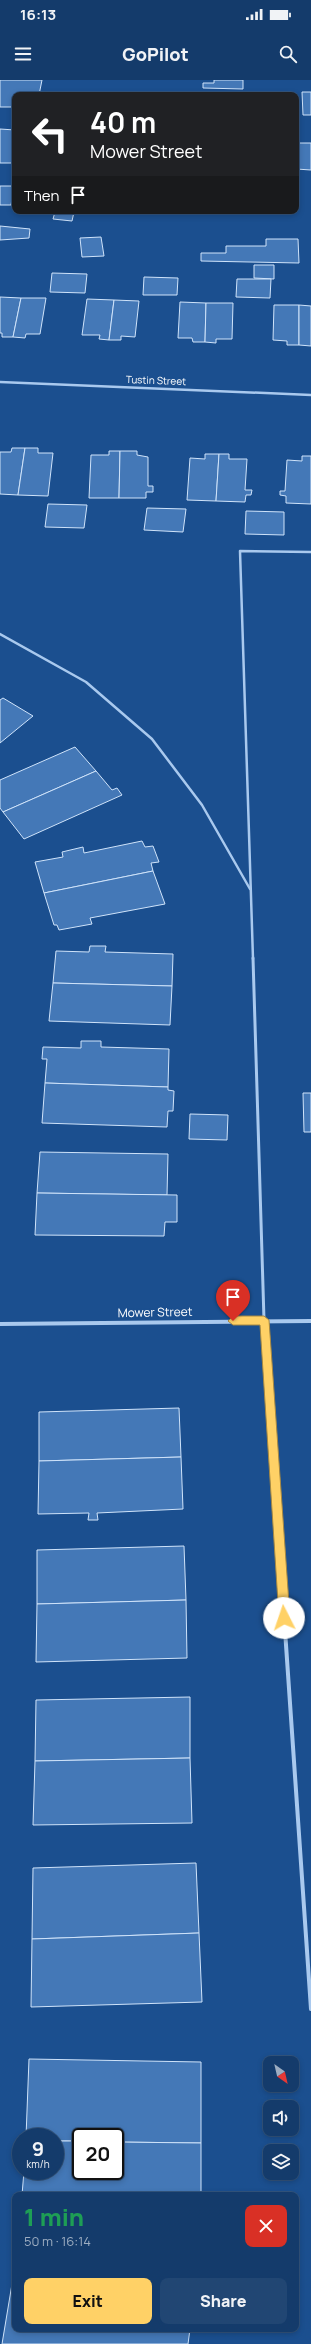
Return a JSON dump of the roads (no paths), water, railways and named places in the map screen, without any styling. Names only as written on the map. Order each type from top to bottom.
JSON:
[{"type":"street","name":"Tustin Street","points":[[0,382],[311,395]]},
{"type":"street","name":"Mower Street","points":[[0,1324],[264,1320],[311,1321]]},
{"type":"lane","points":[[311,552],[240,551],[264,1320],[311,2009]]},
{"type":"lane","points":[[0,634],[86,682],[152,738],[202,805],[251,890]]}]
